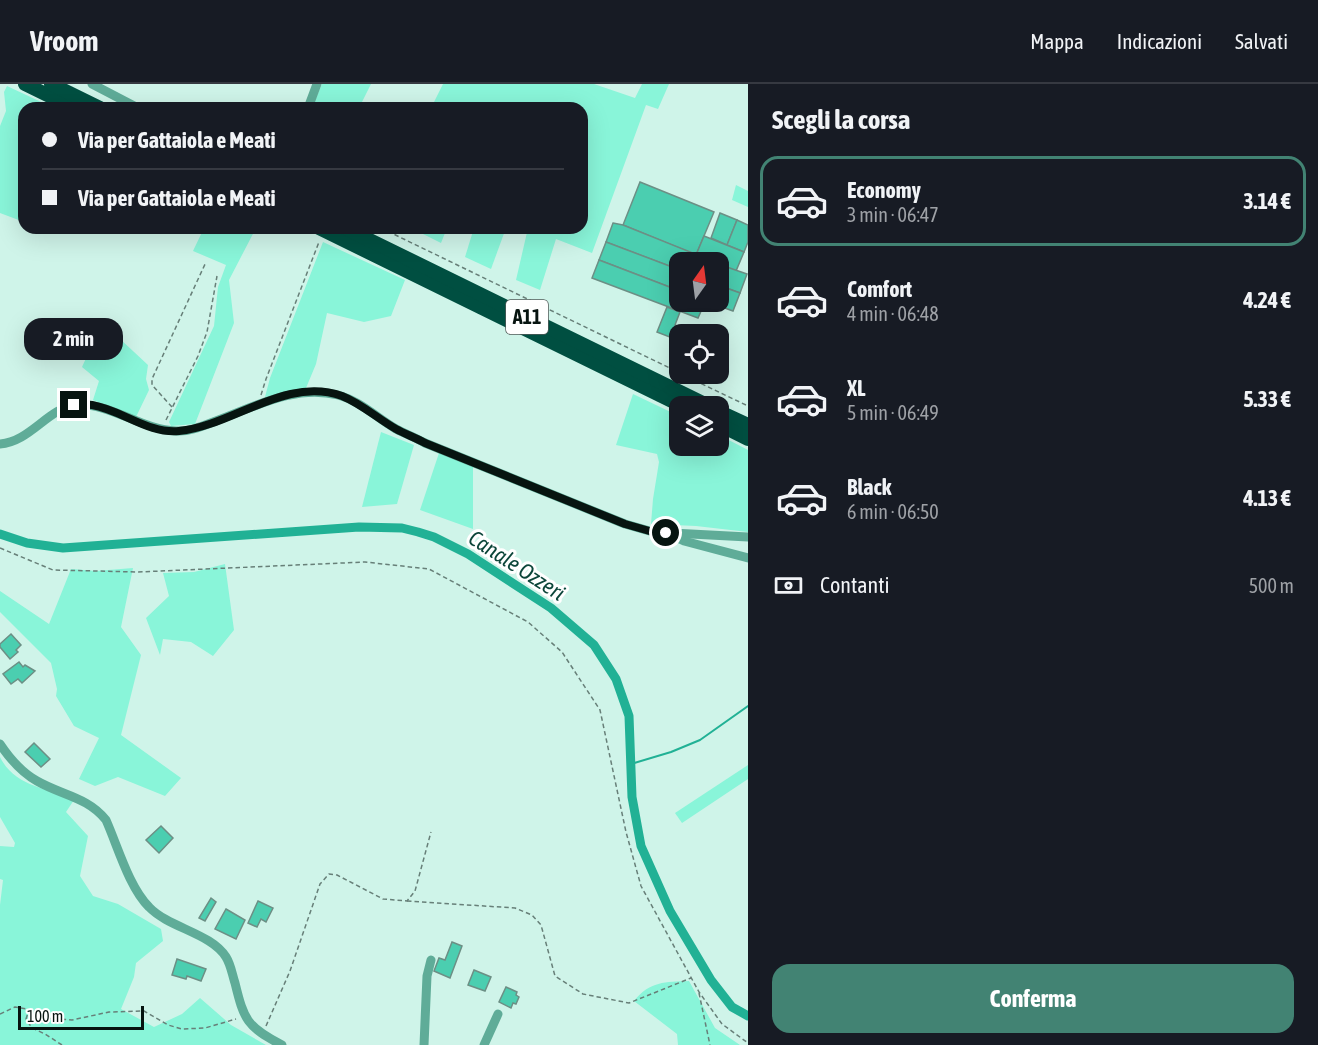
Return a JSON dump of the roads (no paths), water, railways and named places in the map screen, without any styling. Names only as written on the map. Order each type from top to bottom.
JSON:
[{"type":"highway","points":[[25,84],[62,102]]},
{"type":"highway","points":[[51,84],[88,102]]},
{"type":"highway","name":"A11","points":[[357,234],[689,396]]},
{"type":"highway","name":"A11","points":[[319,235],[669,400]]},
{"type":"highway","points":[[729,416],[748,426]]},
{"type":"highway","points":[[729,430],[748,439]]},
{"type":"street","points":[[92,84],[126,102]]},
{"type":"street","points":[[310,102],[317,84]]},
{"type":"street","points":[[0,444],[6,444],[24,435],[60,410],[74,405],[92,405],[153,428],[177,431],[200,427],[278,397],[324,392],[355,402],[397,429],[425,443],[625,524],[653,532],[748,537]]},
{"type":"street","points":[[666,533],[684,541],[748,558]]},
{"type":"street","points":[[0,744],[13,763],[35,780],[84,801],[99,811],[106,820],[137,892],[149,908],[166,920],[217,946],[226,957],[244,1017],[262,1035],[282,1045]]},
{"type":"street","points":[[424,1045],[431,960]]},
{"type":"street","points":[[484,1045],[498,1014]]},
{"type":"waterway","name":"Canale Ozzeri","points":[[0,534],[27,543],[63,548],[359,527],[402,528],[434,537],[468,554],[551,608],[594,645],[616,679],[629,716],[632,797],[641,846],[670,911],[711,980],[732,1007],[748,1016]]},
{"type":"waterway","points":[[631,764],[671,752],[700,740],[748,706]]}]
